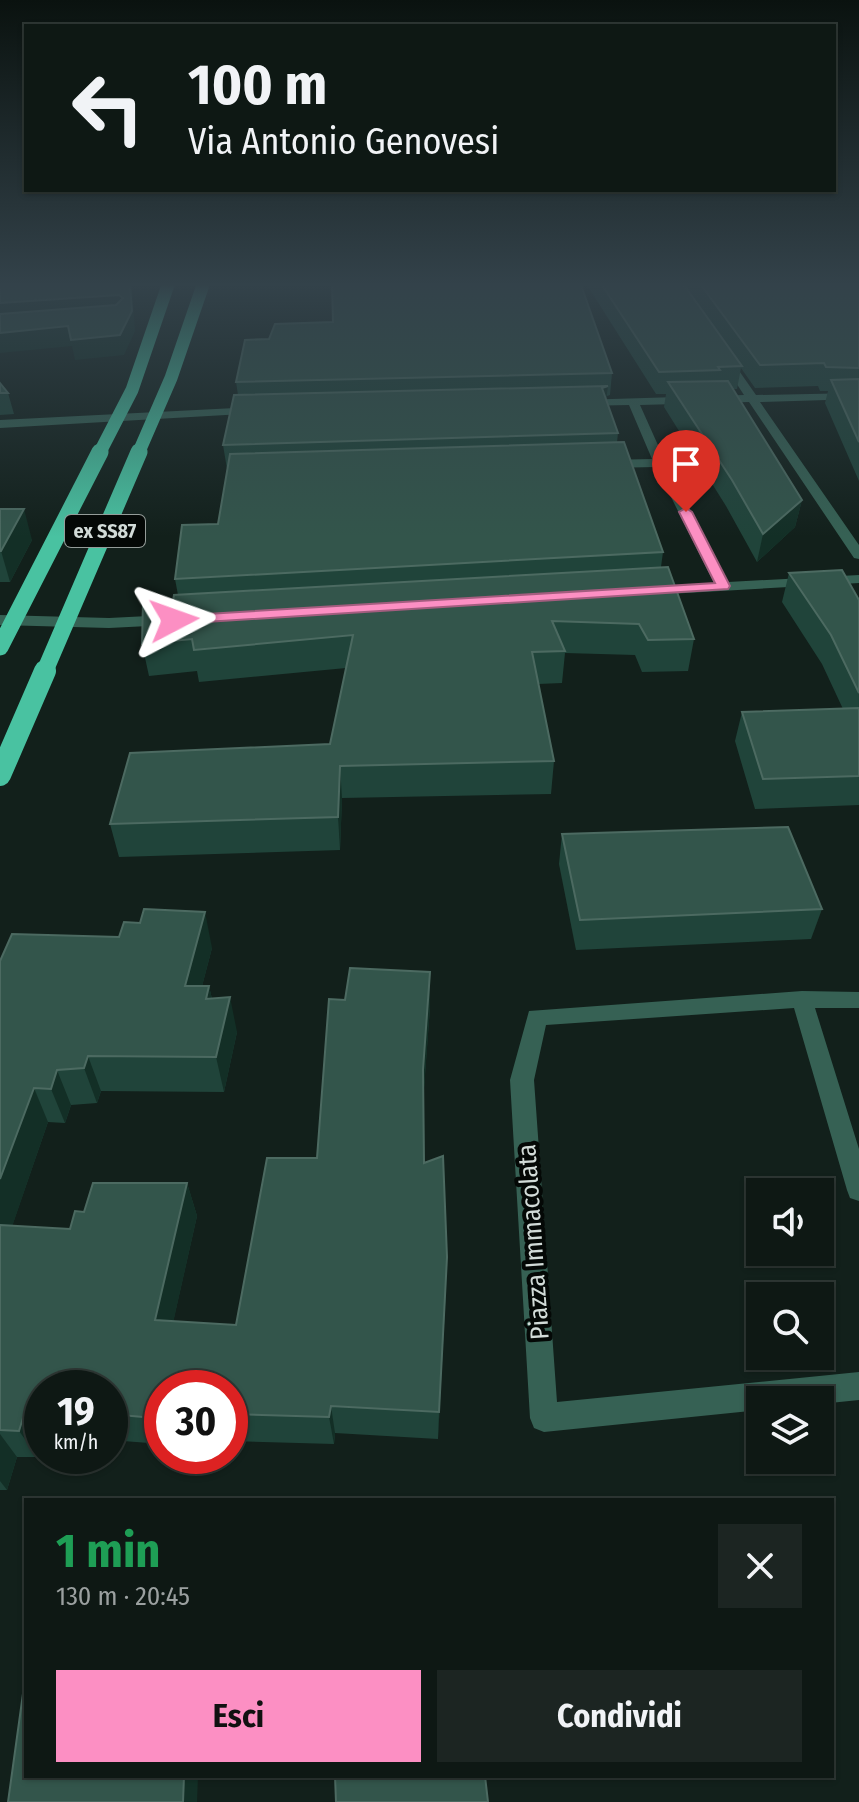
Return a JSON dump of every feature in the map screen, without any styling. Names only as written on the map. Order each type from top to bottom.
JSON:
[{"type":"highway","name":"ex SS87","points":[[0,647],[132,390],[139,369]]},
{"type":"highway","name":"ex SS87","points":[[0,775],[174,369]]},
{"type":"street","points":[[732,369],[859,555]]},
{"type":"street","points":[[570,403],[859,396]]},
{"type":"street","points":[[633,402],[660,463],[723,586]]},
{"type":"street","points":[[0,424],[270,411]]},
{"type":"street","points":[[597,465],[660,463]]},
{"type":"street","points":[[629,592],[859,579]]},
{"type":"street","points":[[0,620],[109,623],[190,619]]},
{"type":"street","points":[[802,999],[859,1190]]},
{"type":"street","name":"Piazza Immacolata","points":[[859,1000],[802,999],[537,1017],[522,1080],[544,1418],[859,1386]]},
{"type":"building","points":[[239,369],[611,369],[612,373],[236,382]]},
{"type":"building","points":[[657,369],[720,370],[659,372]]},
{"type":"building","points":[[859,379],[859,442],[831,380]]},
{"type":"building","points":[[728,381],[802,500],[763,534],[668,382]]},
{"type":"building","points":[[608,386],[602,388],[618,433],[223,445],[234,395]]},
{"type":"building","points":[[624,442],[663,552],[175,579],[182,525],[218,524],[230,454]]},
{"type":"building","points":[[0,509],[24,509],[1,551],[0,551]]},
{"type":"building","points":[[668,567],[694,639],[648,640],[639,624],[552,621],[565,651],[532,652],[554,761],[340,766],[338,817],[110,824],[130,753],[330,744],[353,635],[194,650],[192,639],[142,644],[143,602],[173,601],[174,595]]},
{"type":"building","points":[[842,570],[859,600],[859,693],[831,635],[789,573]]},
{"type":"building","points":[[859,708],[859,776],[763,779],[742,712]]},
{"type":"building","points":[[788,827],[822,909],[580,920],[562,834]]},
{"type":"building","points":[[144,909],[205,912],[185,986],[209,986],[206,999],[230,997],[216,1057],[88,1056],[84,1068],[57,1070],[51,1089],[34,1088],[0,1179],[0,961],[12,934],[119,937],[124,922],[140,923]]},
{"type":"building","points":[[350,968],[430,972],[423,1070],[424,1163],[443,1156],[447,1257],[439,1412],[331,1406],[329,1417],[248,1415],[248,1370],[144,1370],[144,1417],[128,1416],[128,1370],[24,1370],[24,1415],[19,1431],[0,1430],[0,1225],[70,1229],[75,1211],[84,1212],[93,1183],[187,1183],[155,1320],[236,1325],[267,1158],[317,1158],[329,999],[345,1000]]},
{"type":"building","points":[[24,1686],[24,1778],[184,1778],[183,1802],[8,1802]]},
{"type":"building","points":[[335,1778],[485,1778],[488,1802],[336,1802]]},
{"type":"route","points":[[174,620],[723,586],[686,512]]}]
